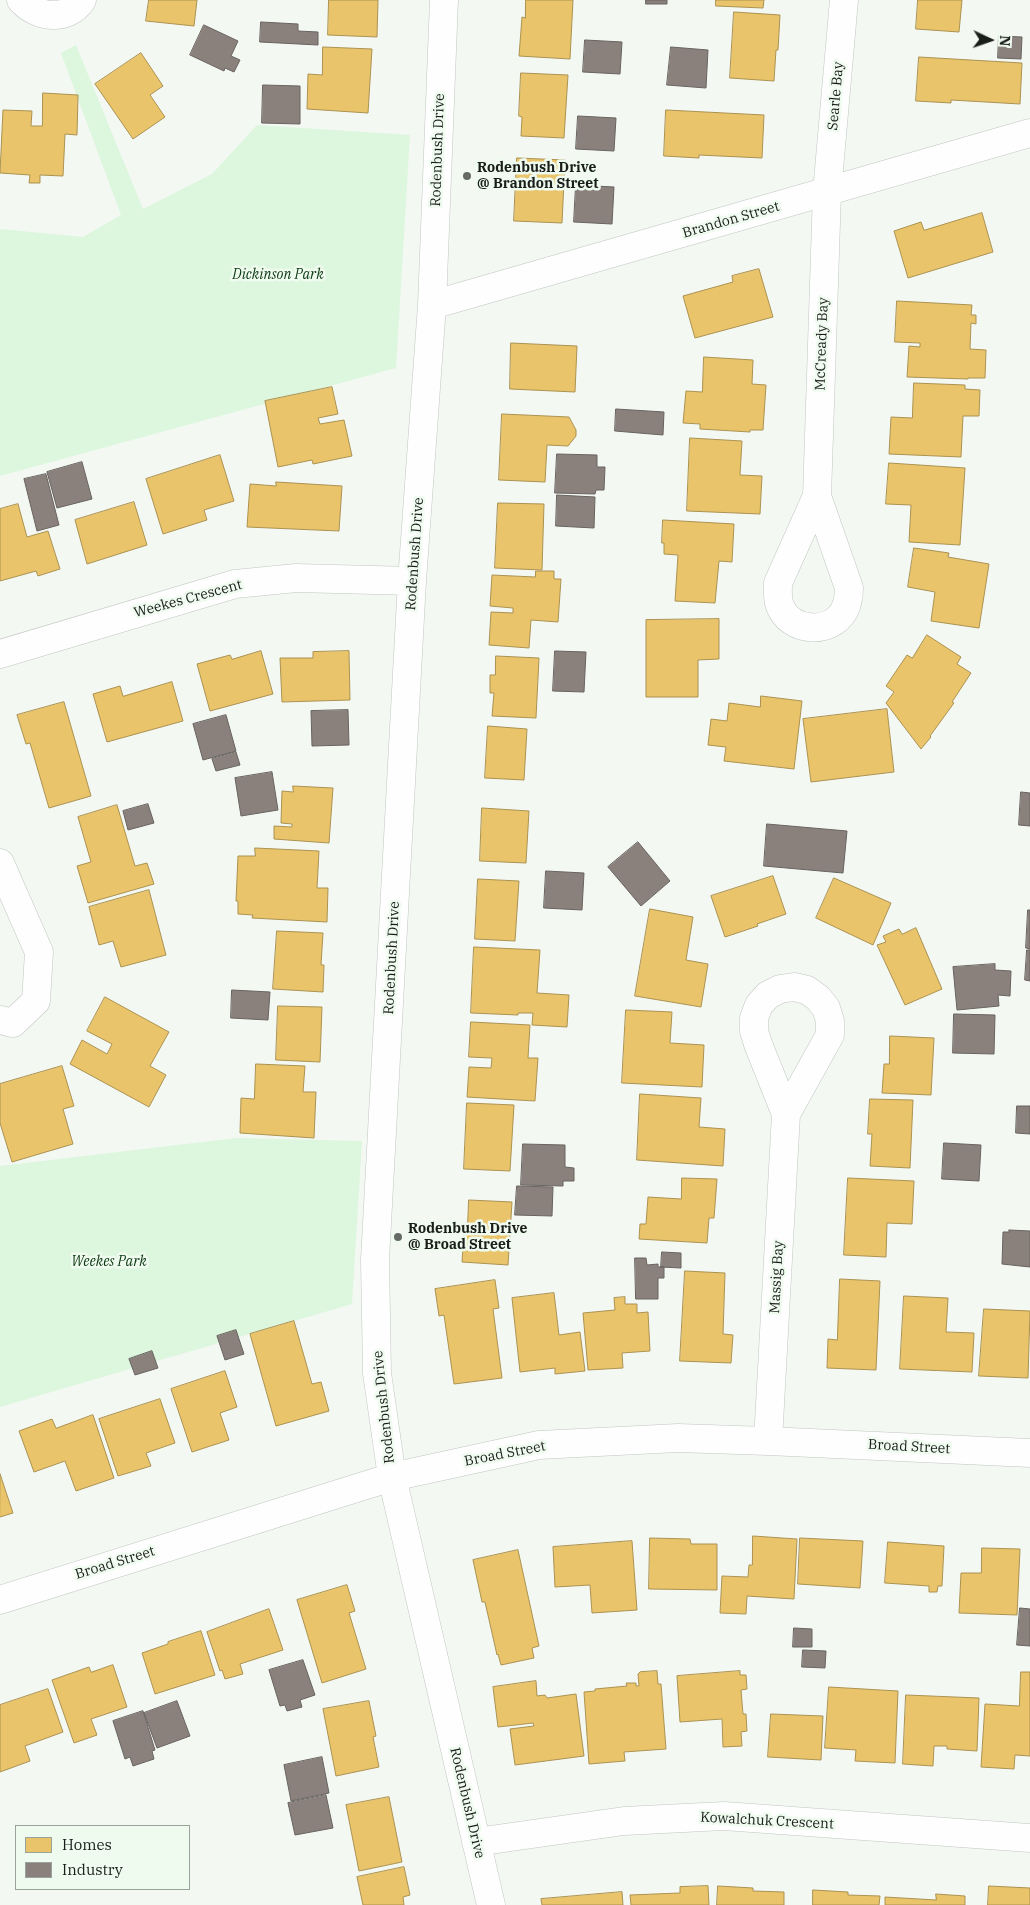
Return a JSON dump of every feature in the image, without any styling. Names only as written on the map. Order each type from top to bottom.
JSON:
[{"type":"street","points":[[21,0],[32,10],[44,15],[58,16],[70,11],[82,0]]},
{"type":"street","name":"Rodenbush Drive","points":[[444,0],[432,305],[412,581],[375,1260],[377,1373],[392,1477],[491,1905]]},
{"type":"street","name":"Searle Bay","points":[[827,192],[844,0]]},
{"type":"street","name":"Brandon Street","points":[[432,305],[1030,133]]},
{"type":"street","name":"McCready Bay","points":[[818,496],[827,192]]},
{"type":"street","name":"Weekes Crescent","points":[[0,654],[235,584],[296,578],[412,581]]},
{"type":"street","points":[[0,863],[39,952],[36,1001],[13,1023],[0,1020]]},
{"type":"street","name":"Massig Bay","points":[[768,1440],[786,1114]]},
{"type":"street","name":"Broad Street","points":[[0,1600],[392,1477],[539,1445],[678,1438],[768,1440],[1030,1452]]},
{"type":"street","name":"Kowalchuk Crescent","points":[[476,1842],[624,1821],[724,1816],[1030,1838]]},
{"type":"green space","name":"Dickinson Park","points":[[76,45],[143,209],[212,174],[257,125],[410,135],[396,368],[0,476],[0,229],[83,237],[121,215],[61,53]]},
{"type":"green space","name":"Weekes Park","points":[[236,1138],[362,1141],[352,1304],[0,1407],[0,1166]]},
{"type":"building: Homes","points":[[149,0],[197,0],[194,26],[146,21]]},
{"type":"building: Homes","points":[[329,0],[378,0],[377,37],[328,35]]},
{"type":"building: Homes","points":[[526,0],[573,0],[570,59],[519,56],[522,17],[525,18]]},
{"type":"building: Homes","points":[[716,0],[764,0],[763,8],[716,6]]},
{"type":"building: Homes","points":[[918,0],[962,0],[959,32],[916,29]]},
{"type":"building: Homes","points":[[734,12],[780,15],[774,81],[730,78]]},
{"type":"building: Homes","points":[[323,47],[372,49],[368,113],[307,109],[308,74],[322,75]]},
{"type":"building: Homes","points":[[141,53],[163,86],[150,95],[165,117],[133,139],[95,84]]},
{"type":"building: Homes","points":[[919,57],[1022,63],[1020,104],[951,100],[951,103],[916,101]]},
{"type":"building: Homes","points":[[521,73],[568,75],[564,138],[521,136],[522,117],[519,116]]},
{"type":"building: Homes","points":[[43,93],[78,95],[77,135],[65,134],[63,176],[40,175],[40,183],[29,183],[30,175],[0,173],[3,110],[32,111],[31,126],[42,126]]},
{"type":"building: Homes","points":[[666,110],[764,115],[762,158],[699,155],[699,158],[664,156]]},
{"type":"building: Homes","points":[[517,158],[565,160],[562,223],[514,221]]},
{"type":"building: Homes","points":[[982,213],[993,252],[908,278],[894,231],[921,222],[924,230]]},
{"type":"building: Homes","points":[[759,269],[773,317],[695,338],[683,296],[733,282],[732,276]]},
{"type":"building: Homes","points":[[897,301],[972,305],[971,315],[976,315],[976,324],[971,323],[970,349],[986,350],[985,378],[907,377],[909,346],[920,347],[920,343],[895,342]]},
{"type":"building: Homes","points":[[511,343],[577,346],[575,392],[510,389]]},
{"type":"building: Homes","points":[[704,357],[753,360],[752,384],[766,385],[763,430],[750,430],[750,432],[700,429],[700,424],[683,423],[686,391],[702,392]]},
{"type":"building: Homes","points":[[914,383],[965,385],[965,389],[980,390],[979,416],[963,416],[961,457],[889,454],[891,417],[912,418]]},
{"type":"building: Homes","points":[[332,387],[338,414],[318,418],[320,424],[344,420],[352,456],[313,464],[312,460],[278,467],[265,401]]},
{"type":"building: Homes","points":[[502,414],[569,417],[576,430],[576,436],[568,446],[547,445],[545,482],[499,480]]},
{"type":"building: Homes","points":[[690,438],[742,441],[740,475],[762,476],[760,514],[687,511]]},
{"type":"building: Homes","points":[[220,455],[234,501],[204,510],[207,520],[163,534],[146,479]]},
{"type":"building: Homes","points":[[889,463],[965,468],[960,545],[909,542],[911,505],[886,504]]},
{"type":"building: Homes","points":[[276,482],[342,486],[339,531],[247,527],[250,484],[276,486]]},
{"type":"building: Homes","points":[[134,502],[147,545],[87,564],[75,520]]},
{"type":"building: Homes","points":[[498,503],[544,504],[542,570],[495,568]]},
{"type":"building: Homes","points":[[18,504],[27,537],[48,531],[60,569],[38,576],[36,571],[0,581],[0,509]]},
{"type":"building: Homes","points":[[663,520],[734,524],[732,562],[719,561],[715,603],[675,601],[678,555],[664,554],[664,543],[662,543]]},
{"type":"building: Homes","points":[[914,548],[949,553],[948,557],[989,564],[979,628],[931,621],[935,592],[908,587]]},
{"type":"building: Homes","points":[[536,571],[554,571],[554,579],[561,579],[558,622],[531,620],[529,648],[489,645],[491,612],[513,613],[513,608],[490,606],[492,575],[535,577]]},
{"type":"building: Homes","points":[[719,619],[719,659],[698,660],[698,697],[646,697],[646,620]]},
{"type":"building: Homes","points":[[927,635],[961,657],[957,664],[971,673],[952,702],[954,703],[921,749],[886,703],[894,692],[886,686],[907,655],[912,658]]},
{"type":"building: Homes","points":[[261,651],[273,694],[210,711],[197,664],[230,655],[232,659]]},
{"type":"building: Homes","points":[[349,651],[350,700],[282,702],[280,658],[313,658],[313,652]]},
{"type":"building: Homes","points":[[496,656],[539,658],[536,718],[492,716],[494,693],[490,693],[490,675],[495,675]]},
{"type":"building: Homes","points":[[172,682],[183,721],[107,742],[93,694],[120,686],[123,696]]},
{"type":"building: Homes","points":[[761,696],[802,701],[794,769],[724,761],[726,747],[708,745],[711,719],[727,721],[729,703],[760,707]]},
{"type":"building: Homes","points":[[64,702],[91,796],[49,808],[30,743],[26,744],[17,715]]},
{"type":"building: Homes","points":[[887,709],[894,772],[811,782],[803,719]]},
{"type":"building: Homes","points":[[488,726],[527,729],[524,780],[485,778]]},
{"type":"building: Homes","points":[[293,786],[333,788],[329,843],[274,839],[274,826],[292,827],[292,824],[281,823],[282,791],[293,792]]},
{"type":"building: Homes","points":[[117,805],[135,866],[147,863],[154,884],[88,903],[77,866],[91,862],[78,817]]},
{"type":"building: Homes","points":[[482,808],[529,811],[526,863],[480,861]]},
{"type":"building: Homes","points":[[255,848],[319,851],[317,888],[328,888],[327,922],[252,918],[253,915],[238,914],[238,901],[236,901],[238,856],[255,856]]},
{"type":"building: Homes","points":[[773,876],[786,914],[725,937],[711,896]]},
{"type":"building: Homes","points":[[834,878],[891,903],[873,945],[816,918]]},
{"type":"building: Homes","points":[[478,879],[519,881],[515,941],[475,939]]},
{"type":"building: Homes","points":[[149,890],[166,955],[121,967],[113,941],[99,945],[89,907]]},
{"type":"building: Homes","points":[[650,909],[693,917],[686,960],[708,964],[701,1007],[635,996]]},
{"type":"building: Homes","points":[[916,928],[942,989],[905,1005],[877,945],[886,942],[883,936],[899,929],[902,934]]},
{"type":"building: Homes","points":[[277,931],[323,933],[321,965],[324,965],[323,992],[273,989]]},
{"type":"building: Homes","points":[[474,947],[540,950],[537,993],[569,995],[567,1027],[532,1025],[533,1013],[518,1013],[518,1015],[471,1013]]},
{"type":"building: Homes","points":[[105,997],[169,1032],[150,1066],[166,1075],[149,1107],[70,1064],[82,1040],[107,1054],[112,1044],[87,1031]]},
{"type":"building: Homes","points":[[278,1006],[322,1007],[320,1062],[276,1060]]},
{"type":"building: Homes","points":[[626,1010],[672,1012],[670,1043],[704,1045],[702,1087],[622,1083]]},
{"type":"building: Homes","points":[[471,1022],[530,1025],[528,1058],[538,1058],[535,1101],[467,1097],[469,1067],[491,1068],[492,1058],[469,1057]]},
{"type":"building: Homes","points":[[890,1036],[934,1038],[931,1095],[882,1093],[884,1064],[889,1064]]},
{"type":"building: Homes","points":[[256,1064],[305,1066],[303,1092],[316,1092],[314,1138],[240,1133],[241,1098],[254,1099]]},
{"type":"building: Homes","points":[[62,1066],[74,1106],[63,1109],[73,1144],[12,1162],[0,1123],[0,1084]]},
{"type":"building: Homes","points":[[640,1094],[701,1098],[699,1127],[725,1129],[723,1166],[637,1160]]},
{"type":"building: Homes","points":[[870,1099],[913,1100],[910,1168],[870,1166],[872,1134],[868,1134]]},
{"type":"building: Homes","points":[[467,1103],[514,1105],[510,1171],[464,1169]]},
{"type":"building: Homes","points":[[682,1178],[717,1179],[714,1218],[709,1218],[707,1243],[639,1239],[640,1224],[646,1224],[648,1197],[681,1199]]},
{"type":"building: Homes","points":[[848,1178],[914,1181],[912,1224],[887,1223],[886,1257],[844,1255]]},
{"type":"building: Homes","points":[[469,1200],[512,1202],[508,1265],[462,1262]]},
{"type":"building: Homes","points":[[685,1271],[725,1273],[723,1334],[733,1335],[731,1363],[680,1361]]},
{"type":"building: Homes","points":[[840,1279],[880,1281],[876,1370],[827,1368],[828,1339],[837,1340]]},
{"type":"building: Homes","points":[[495,1280],[499,1308],[493,1309],[502,1378],[454,1384],[444,1315],[439,1316],[435,1289]]},
{"type":"building: Homes","points":[[554,1293],[559,1335],[580,1332],[585,1371],[555,1374],[555,1368],[520,1372],[512,1298]]},
{"type":"building: Homes","points":[[904,1296],[948,1298],[946,1332],[974,1333],[972,1372],[900,1369]]},
{"type":"building: Homes","points":[[625,1297],[625,1304],[637,1304],[637,1313],[648,1312],[650,1351],[622,1353],[623,1368],[588,1370],[583,1313],[615,1310],[614,1298]]},
{"type":"building: Homes","points":[[984,1309],[1030,1311],[1028,1378],[979,1376]]},
{"type":"building: Homes","points":[[294,1321],[312,1384],[321,1382],[329,1411],[276,1426],[250,1334]]},
{"type":"building: Homes","points":[[225,1371],[237,1407],[220,1413],[229,1440],[192,1452],[171,1389]]},
{"type":"building: Homes","points":[[160,1399],[175,1443],[146,1453],[151,1466],[118,1476],[99,1419]]},
{"type":"building: Homes","points":[[93,1415],[114,1478],[76,1491],[65,1461],[34,1472],[19,1431],[52,1419],[56,1428]]},
{"type":"building: Homes","points":[[0,1474],[13,1513],[0,1517]]},
{"type":"building: Homes","points":[[753,1536],[797,1539],[794,1599],[747,1596],[746,1614],[720,1613],[722,1576],[748,1577],[749,1565],[752,1565]]},
{"type":"building: Homes","points":[[650,1538],[690,1539],[691,1544],[717,1544],[717,1590],[649,1589]]},
{"type":"building: Homes","points":[[800,1538],[863,1541],[860,1588],[798,1584]]},
{"type":"building: Homes","points":[[632,1541],[637,1610],[592,1613],[590,1585],[555,1587],[553,1547]]},
{"type":"building: Homes","points":[[888,1542],[944,1546],[942,1586],[938,1586],[937,1592],[929,1592],[929,1586],[885,1583]]},
{"type":"building: Homes","points":[[982,1548],[1020,1549],[1017,1615],[959,1613],[961,1573],[981,1573]]},
{"type":"building: Homes","points":[[518,1550],[539,1646],[532,1648],[534,1658],[501,1665],[485,1602],[482,1602],[473,1560]]},
{"type":"building: Homes","points":[[347,1585],[355,1611],[349,1613],[366,1669],[322,1683],[297,1600]]},
{"type":"building: Homes","points":[[269,1609],[283,1650],[240,1664],[243,1674],[225,1679],[222,1670],[220,1671],[207,1632]]},
{"type":"building: Homes","points":[[201,1631],[215,1675],[155,1694],[142,1653]]},
{"type":"building: Homes","points":[[113,1665],[127,1707],[91,1719],[97,1735],[74,1743],[52,1680],[89,1667],[91,1672]]},
{"type":"building: Homes","points":[[657,1671],[658,1684],[661,1684],[666,1749],[624,1752],[625,1761],[589,1764],[584,1692],[627,1686],[626,1683],[636,1683],[636,1686],[639,1686],[638,1674],[640,1672]]},
{"type":"building: Homes","points":[[740,1671],[740,1675],[746,1675],[747,1689],[741,1690],[747,1731],[741,1732],[742,1746],[723,1747],[722,1719],[680,1722],[677,1676]]},
{"type":"building: Homes","points":[[1021,1672],[1030,1672],[1030,1756],[1015,1755],[1014,1769],[981,1767],[985,1704],[1019,1706]]},
{"type":"building: Homes","points":[[536,1681],[537,1696],[545,1695],[547,1698],[576,1694],[584,1756],[515,1765],[510,1729],[534,1726],[533,1723],[498,1727],[493,1687]]},
{"type":"building: Homes","points":[[829,1687],[898,1691],[895,1763],[855,1761],[856,1750],[825,1748]]},
{"type":"building: Homes","points":[[48,1689],[63,1732],[25,1746],[30,1761],[0,1772],[0,1705]]},
{"type":"building: Homes","points":[[906,1695],[979,1698],[977,1751],[947,1749],[947,1746],[934,1746],[933,1766],[903,1764]]},
{"type":"building: Homes","points":[[369,1701],[376,1736],[373,1737],[379,1767],[336,1776],[323,1709]]},
{"type":"building: Homes","points":[[771,1714],[823,1716],[821,1760],[768,1757]]},
{"type":"building: Homes","points":[[389,1797],[402,1862],[359,1871],[346,1805]]},
{"type":"building: Homes","points":[[404,1867],[410,1895],[403,1897],[404,1905],[363,1905],[357,1877]]},
{"type":"building: Homes","points":[[708,1886],[709,1905],[631,1905],[630,1895],[680,1893],[680,1887]]},
{"type":"building: Homes","points":[[718,1886],[753,1888],[753,1891],[784,1892],[784,1905],[717,1905]]},
{"type":"building: Homes","points":[[989,1886],[1030,1888],[1030,1905],[988,1905]]},
{"type":"building: Homes","points":[[813,1890],[848,1892],[848,1895],[880,1896],[879,1905],[813,1905]]},
{"type":"building: Homes","points":[[622,1892],[623,1905],[542,1905],[541,1899]]},
{"type":"building: Homes","points":[[936,1894],[965,1896],[965,1905],[885,1905],[885,1897],[936,1900]]},
{"type":"building: Industry","points":[[646,0],[667,0],[667,4],[646,4]]},
{"type":"building: Industry","points":[[261,22],[298,24],[298,31],[318,32],[318,45],[260,42]]},
{"type":"building: Industry","points":[[204,25],[238,41],[231,56],[240,60],[234,72],[225,68],[224,71],[190,55]]},
{"type":"building: Industry","points":[[999,36],[1022,37],[1021,59],[998,58]]},
{"type":"building: Industry","points":[[585,40],[622,42],[620,74],[583,72]]},
{"type":"building: Industry","points":[[671,47],[708,50],[706,88],[667,85]]},
{"type":"building: Industry","points":[[263,85],[300,86],[300,124],[262,123]]},
{"type":"building: Industry","points":[[578,116],[616,118],[614,151],[576,149]]},
{"type":"building: Industry","points":[[576,185],[614,187],[612,224],[574,222]]},
{"type":"building: Industry","points":[[616,409],[664,412],[663,435],[615,431]]},
{"type":"building: Industry","points":[[557,454],[597,455],[597,467],[605,467],[604,490],[596,490],[595,494],[555,493]]},
{"type":"building: Industry","points":[[82,462],[92,499],[57,508],[47,472]]},
{"type":"building: Industry","points":[[46,474],[59,525],[37,531],[24,479]]},
{"type":"building: Industry","points":[[557,495],[595,497],[594,528],[556,526]]},
{"type":"building: Industry","points":[[555,651],[586,652],[584,692],[553,691]]},
{"type":"building: Industry","points":[[348,710],[349,745],[312,746],[311,711]]},
{"type":"building: Industry","points":[[226,715],[236,751],[203,760],[193,724]]},
{"type":"building: Industry","points":[[236,752],[240,765],[216,771],[212,759]]},
{"type":"building: Industry","points":[[272,772],[278,810],[241,816],[235,778]]},
{"type":"building: Industry","points":[[1021,792],[1030,793],[1030,826],[1019,825]]},
{"type":"building: Industry","points":[[148,804],[154,823],[128,830],[123,811]]},
{"type":"building: Industry","points":[[767,824],[847,831],[843,873],[764,866]]},
{"type":"building: Industry","points":[[638,842],[670,881],[641,906],[608,867]]},
{"type":"building: Industry","points":[[546,871],[584,873],[582,910],[544,908]]},
{"type":"building: Industry","points":[[1028,910],[1030,910],[1030,949],[1026,948]]},
{"type":"building: Industry","points":[[1027,950],[1030,950],[1030,981],[1025,980]]},
{"type":"building: Industry","points":[[995,964],[995,970],[1011,971],[1010,996],[998,995],[999,1006],[957,1010],[953,967]]},
{"type":"building: Industry","points":[[232,990],[270,992],[268,1020],[231,1018]]},
{"type":"building: Industry","points":[[954,1014],[995,1015],[994,1054],[953,1053]]},
{"type":"building: Industry","points":[[1017,1106],[1030,1106],[1030,1134],[1016,1133]]},
{"type":"building: Industry","points":[[944,1143],[981,1145],[979,1181],[942,1179]]},
{"type":"building: Industry","points":[[523,1144],[565,1145],[565,1167],[574,1168],[574,1181],[563,1181],[563,1186],[521,1185]]},
{"type":"building: Industry","points":[[517,1186],[553,1187],[552,1216],[515,1215]]},
{"type":"building: Industry","points":[[1009,1230],[1030,1231],[1030,1267],[1002,1264],[1003,1232],[1009,1232]]},
{"type":"building: Industry","points":[[662,1252],[681,1253],[681,1268],[661,1267]]},
{"type":"building: Industry","points":[[635,1258],[646,1258],[647,1265],[658,1264],[658,1267],[664,1267],[664,1278],[658,1278],[658,1299],[636,1299]]},
{"type":"building: Industry","points":[[236,1330],[244,1354],[225,1360],[217,1336]]},
{"type":"building: Industry","points":[[152,1351],[158,1368],[135,1375],[129,1359]]},
{"type":"building: Industry","points":[[1020,1608],[1030,1609],[1030,1646],[1017,1645]]},
{"type":"building: Industry","points":[[794,1628],[812,1629],[812,1647],[793,1647]]},
{"type":"building: Industry","points":[[803,1650],[826,1651],[825,1668],[802,1667]]},
{"type":"building: Industry","points":[[303,1660],[315,1695],[300,1700],[302,1707],[287,1711],[285,1705],[280,1706],[269,1670]]},
{"type":"building: Industry","points":[[177,1701],[190,1736],[157,1748],[144,1713]]},
{"type":"building: Industry","points":[[143,1711],[155,1750],[152,1751],[154,1759],[133,1766],[130,1757],[125,1759],[113,1721]]},
{"type":"building: Industry","points":[[322,1757],[329,1793],[291,1801],[284,1765]]},
{"type":"building: Industry","points":[[326,1795],[333,1828],[295,1835],[288,1803]]},
{"type":"place","name":"Rodenbush Drive @ Brandon Street","points":[[467,176]]},
{"type":"place","name":"Rodenbush Drive @ Broad Street","points":[[398,1237]]}]
